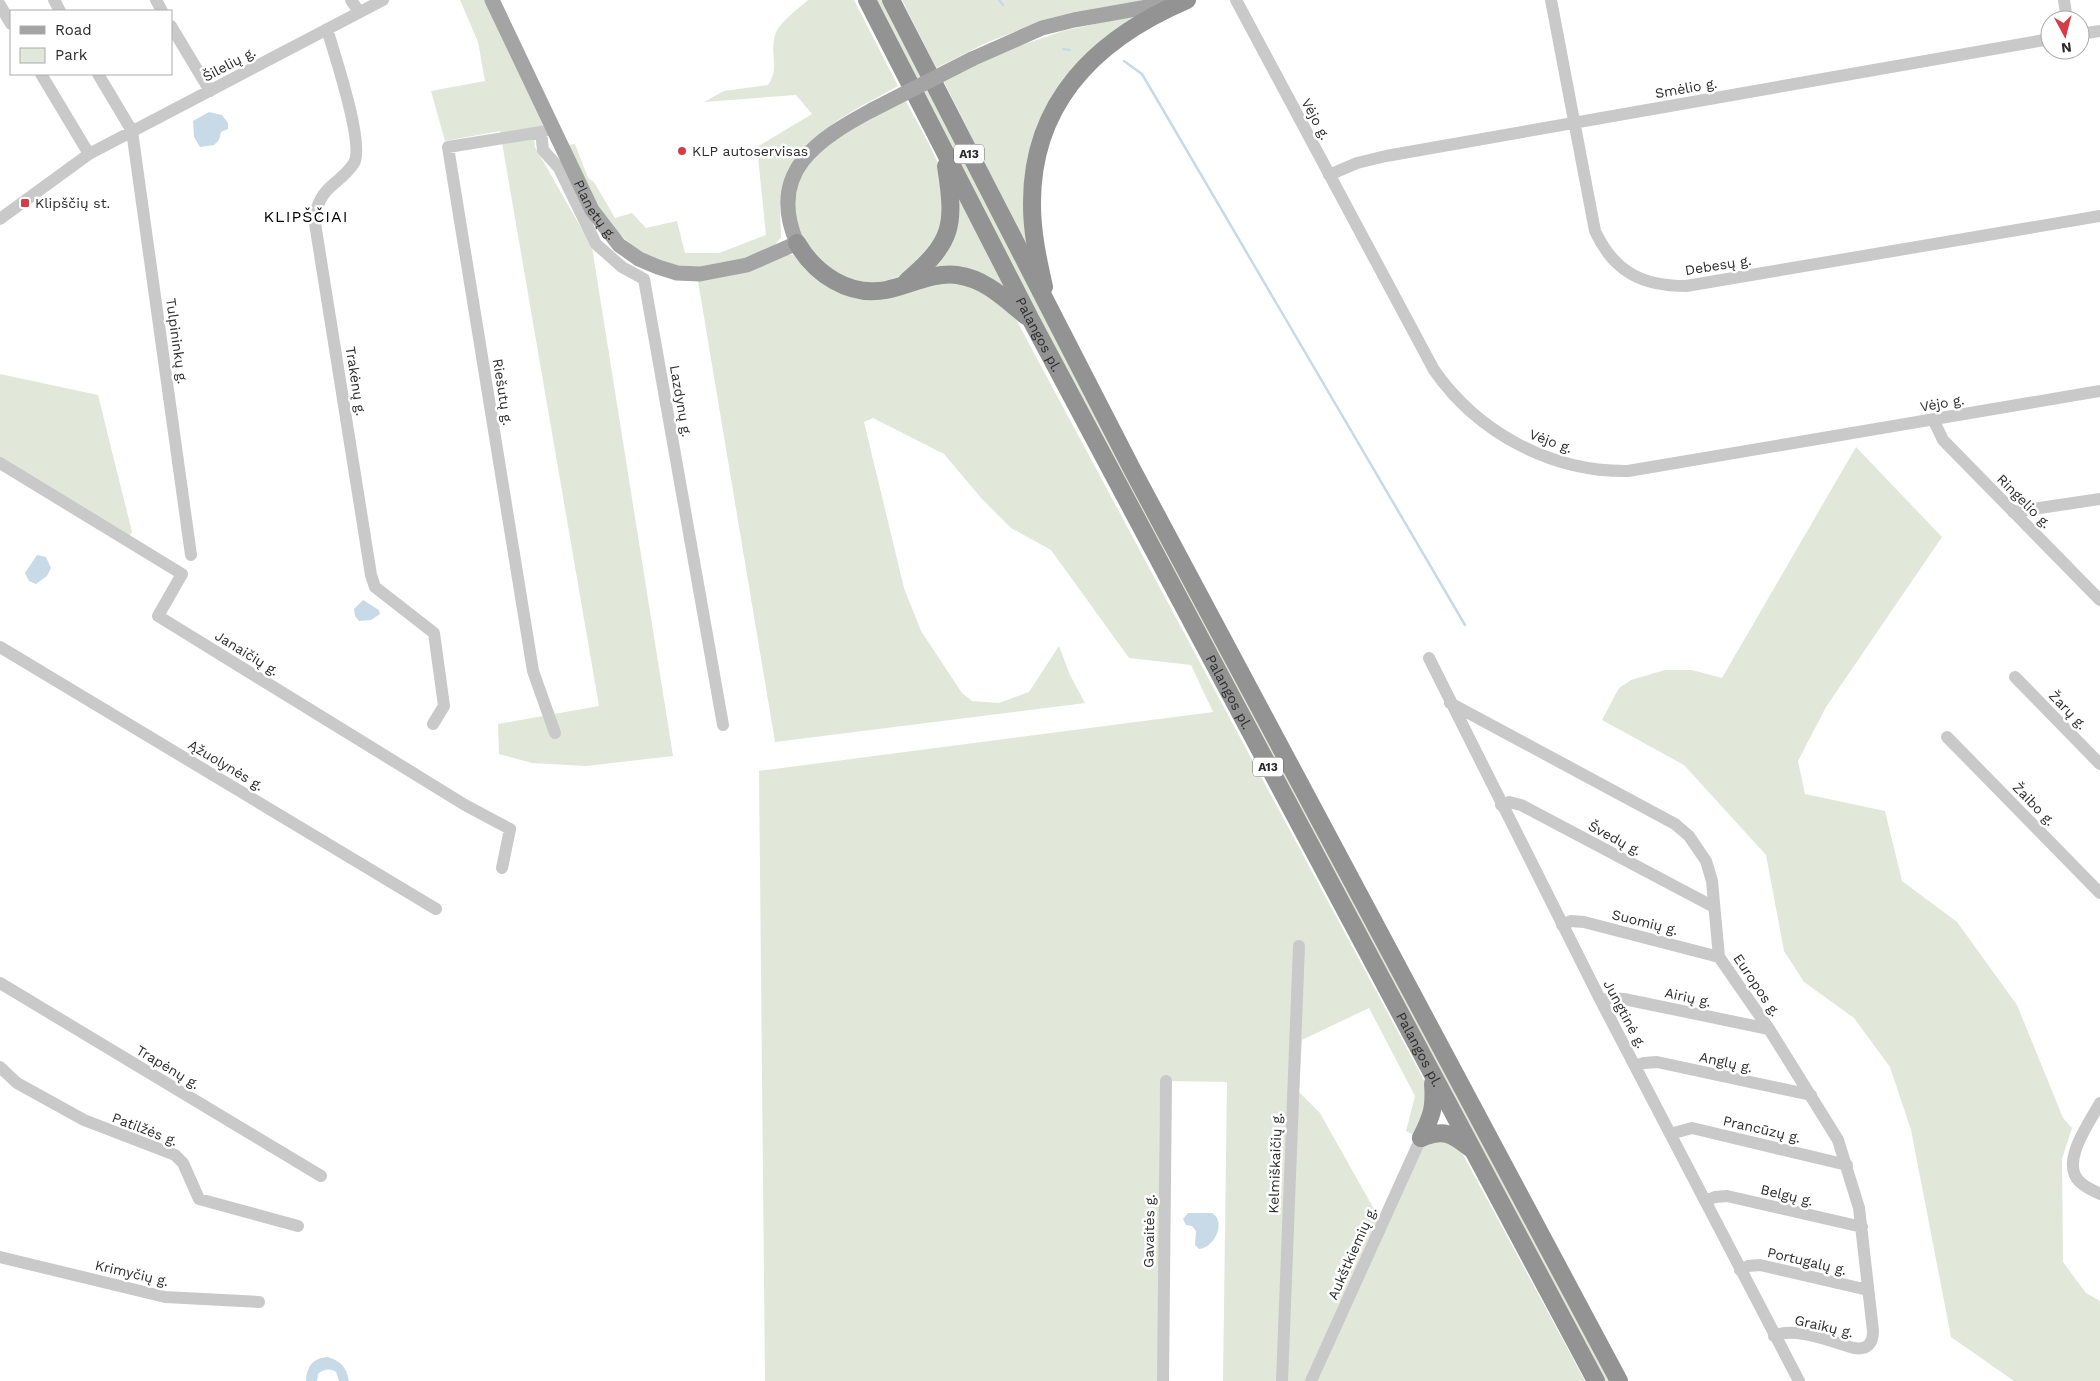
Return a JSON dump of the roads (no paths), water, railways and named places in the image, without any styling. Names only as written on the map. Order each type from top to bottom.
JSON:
[{"type":"highway","name":"Palangos pl.","points":[[867,0],[1030,320],[1596,1381]]},
{"type":"highway","name":"Palangos pl.","points":[[891,0],[1048,308],[1620,1381]]},
{"type":"highway","points":[[1048,308],[1034,240],[1032,202],[1034,172],[1042,141],[1051,118],[1062,96],[1096,54],[1123,33],[1186,0]]},
{"type":"highway","points":[[903,284],[936,255],[949,226],[951,196],[944,150]]},
{"type":"highway","points":[[797,243],[817,270],[845,286],[877,291],[936,276],[968,277],[988,285],[1030,320]]},
{"type":"highway","points":[[1421,1138],[1434,1105],[1432,1074]]},
{"type":"highway","points":[[1421,1138],[1433,1133],[1445,1132],[1455,1136],[1473,1150]]},
{"type":"main road","name":"Planetų g.","points":[[492,0],[547,130],[592,210],[619,245],[638,259],[678,273],[706,274],[747,264],[797,243]]},
{"type":"main road","points":[[797,243],[791,225],[789,205],[792,179],[800,164],[820,140],[872,110],[1006,42],[1050,26],[1074,20],[1186,0]]},
{"type":"street","points":[[351,0],[359,12]]},
{"type":"street","name":"Šilelių g.","points":[[0,219],[89,154],[383,0]]},
{"type":"street","name":"Vėjo g.","points":[[1236,0],[1424,353],[1446,386],[1482,421],[1500,435],[1532,452],[1575,465],[1612,471],[1628,471],[2100,390]]},
{"type":"street","name":"Debesų g.","points":[[1551,0],[1595,231],[1603,249],[1626,272],[1646,281],[1665,286],[1686,286],[2100,216]]},
{"type":"street","points":[[0,5],[10,22]]},
{"type":"street","points":[[172,28],[210,91]]},
{"type":"street","name":"Trakėnų g.","points":[[327,30],[341,75],[358,150],[352,165],[328,187],[318,200],[314,217],[371,575],[375,587],[434,633],[444,706],[433,724]]},
{"type":"street","name":"Smėlio g.","points":[[1329,175],[1357,163],[1386,156],[2040,41]]},
{"type":"street","points":[[42,75],[89,154]]},
{"type":"street","points":[[99,75],[132,131]]},
{"type":"street","name":"Lazdynų g.","points":[[547,130],[543,150],[559,168],[596,244],[622,267],[644,279],[723,725]]},
{"type":"street","name":"Riešutų g.","points":[[547,130],[448,147],[533,671],[555,733]]},
{"type":"street","name":"Tulpininkų g.","points":[[132,131],[191,555]]},
{"type":"street","name":"Ringelio g.","points":[[1933,420],[1943,440],[2100,600]]},
{"type":"street","name":"Janaičių g.","points":[[0,464],[182,574],[158,616],[457,800],[510,829],[502,868]]},
{"type":"street","points":[[2013,512],[2100,499]]},
{"type":"street","name":"Ąžuolynės g.","points":[[0,647],[436,910]]},
{"type":"street","name":"Jungtinė g.","points":[[1429,658],[1562,925],[1774,1336],[1800,1381]]},
{"type":"street","name":"Žarų g.","points":[[2015,677],[2100,764]]},
{"type":"street","name":"Europos g.","points":[[1450,703],[1675,824],[1689,836],[1706,861],[1712,881],[1720,957],[1811,1095],[1838,1140],[1847,1165],[1862,1227],[1873,1340],[1868,1346]]},
{"type":"street","name":"Žaibo g.","points":[[1947,737],[2100,893]]},
{"type":"street","name":"Švedų g.","points":[[1501,805],[1509,802],[1521,805],[1714,907]]},
{"type":"street","name":"Suomių g.","points":[[1562,925],[1571,921],[1584,922],[1720,957]]},
{"type":"street","name":"Kelmiškaičių g.","points":[[1282,1381],[1299,946]]},
{"type":"street","name":"Trapėnų g.","points":[[0,983],[321,1176]]},
{"type":"street","name":"Airių g.","points":[[1601,1001],[1608,998],[1624,999],[1769,1029]]},
{"type":"street","name":"Anglų g.","points":[[1635,1066],[1644,1062],[1657,1062],[1811,1095]]},
{"type":"street","name":"Patilžės g.","points":[[0,1067],[17,1083],[84,1120],[175,1155],[183,1163],[199,1199],[298,1226]]},
{"type":"street","name":"Gavaitės g.","points":[[1163,1381],[1166,1082]]},
{"type":"street","points":[[2100,1103],[2079,1140],[2072,1165],[2080,1182],[2100,1194]]},
{"type":"street","name":"Prancūzų g.","points":[[1670,1134],[1692,1128],[1847,1165]]},
{"type":"street","name":"Aukštkiemių g.","points":[[1311,1381],[1421,1138]]},
{"type":"street","name":"Belgų g.","points":[[1705,1202],[1715,1197],[1727,1196],[1862,1227]]},
{"type":"street","name":"Krimyčių g.","points":[[0,1257],[164,1297],[259,1302]]},
{"type":"street","name":"Portugalų g.","points":[[1740,1270],[1748,1266],[1760,1265],[1868,1290]]},
{"type":"street","name":"Graikų g.","points":[[1774,1336],[1782,1332],[1793,1332],[1861,1349],[1868,1346]]},
{"type":"water","points":[[209,112],[222,115],[228,123],[228,129],[221,132],[219,140],[214,145],[200,147],[194,137],[193,121]]},
{"type":"water","points":[[37,555],[46,557],[51,568],[47,576],[36,584],[29,581],[25,573]]},
{"type":"water","points":[[363,600],[379,610],[380,614],[371,620],[359,621],[355,616],[354,609]]},
{"type":"water","points":[[1188,1213],[1212,1213],[1216,1217],[1218,1222],[1217,1234],[1214,1240],[1204,1248],[1199,1249],[1195,1245],[1196,1231],[1192,1226],[1186,1225],[1183,1219]]},
{"type":"water","points":[[328,1357],[343,1366],[349,1381],[339,1381],[336,1372],[327,1370],[318,1374],[317,1381],[306,1381],[309,1367],[318,1359]]},
{"type":"waterway","points":[[999,0],[1003,5]]},
{"type":"waterway","points":[[1063,49],[1070,50]]},
{"type":"waterway","points":[[1124,61],[1142,74],[1465,625]]},
{"type":"place","name":"KLP autoservisas","points":[[682,151]]},
{"type":"place","name":"Klipščių st.","points":[[25,203]]},
{"type":"district","name":"KLIPŠČIAI","points":[[306,216]]}]
